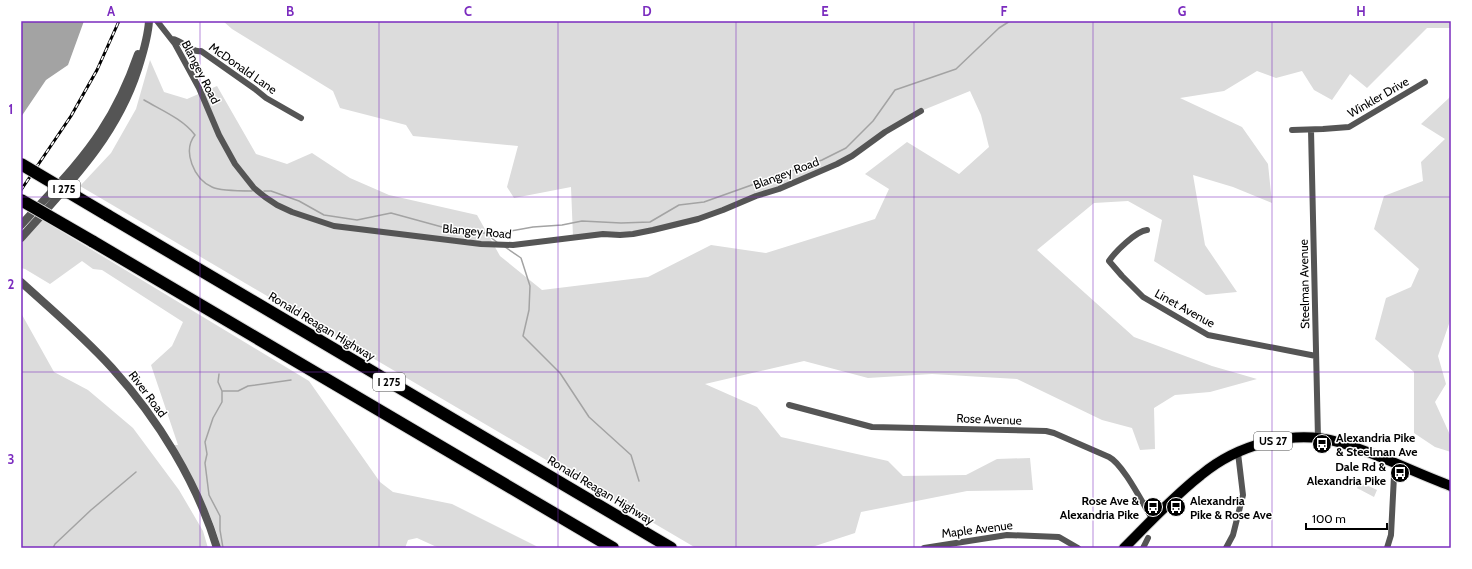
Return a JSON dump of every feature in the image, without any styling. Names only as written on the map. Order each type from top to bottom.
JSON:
[{"type":"highway","name":"Ronald Reagan Highway","points":[[21,164],[671,548]]},
{"type":"highway","name":"I 275","points":[[21,200],[613,548]]},
{"type":"main road","name":"US 27","points":[[1124,548],[1200,474],[1238,452],[1283,439],[1318,438],[1336,441],[1358,448],[1451,486]]},
{"type":"street","points":[[21,225],[80,159],[101,131],[115,107],[130,74],[148,21]]},
{"type":"street","points":[[21,238],[94,154],[116,120],[128,97],[145,48],[148,21]]},
{"type":"street","name":"Blangey Road","points":[[157,21],[172,39],[199,88],[219,135],[235,164],[254,188],[277,205],[308,218],[334,226],[481,244],[513,245],[603,234],[620,235],[640,233],[698,219],[756,196],[779,189],[837,164],[852,156],[885,132],[921,111]]},
{"type":"street","name":"McDonald Lane","points":[[172,39],[177,40],[190,49],[198,52],[201,51],[266,98],[301,118]]},
{"type":"street","name":"Winkler Drive","points":[[1292,130],[1349,127],[1425,82]]},
{"type":"street","name":"Steelman Avenue","points":[[1311,130],[1318,438]]},
{"type":"street","name":"Linet Avenue","points":[[1147,230],[1142,230],[1136,234],[1108,261],[1143,297],[1208,335],[1316,356]]},
{"type":"street","name":"River Road","points":[[21,282],[93,348],[116,373],[143,407],[165,439],[184,471],[208,521],[217,548]]},
{"type":"street","name":"Rose Avenue","points":[[789,405],[872,427],[1046,431],[1054,433],[1116,461],[1153,520]]},
{"type":"street","points":[[1226,548],[1233,535],[1243,496],[1238,452]]},
{"type":"street","points":[[1387,548],[1391,535],[1396,463]]},
{"type":"street","name":"Maple Avenue","points":[[924,548],[1007,535],[1059,537],[1078,548]]},
{"type":"street","points":[[1143,548],[1148,538]]},
{"type":"shaded area","points":[[21,21],[84,21],[68,65],[46,80],[21,117]]},
{"type":"shaded area","points":[[223,21],[1451,21],[1451,28],[1427,28],[1367,88],[1350,74],[1332,100],[1314,90],[1302,71],[1276,78],[1257,71],[1224,91],[1180,98],[1242,127],[1268,164],[1272,203],[1233,187],[1193,175],[1205,245],[1237,292],[1206,295],[1154,261],[1162,220],[1128,201],[1094,203],[1037,250],[1134,337],[1212,366],[1257,379],[1210,392],[1175,395],[1154,408],[1155,449],[1140,450],[1132,428],[1102,420],[1017,379],[932,374],[868,378],[804,361],[705,384],[757,407],[781,437],[888,461],[903,476],[966,475],[997,459],[1030,458],[1033,490],[967,491],[861,512],[855,533],[809,548],[696,548],[80,186],[111,153],[136,109],[150,60],[164,92],[187,99],[217,86],[256,154],[287,164],[312,153],[350,178],[389,195],[477,215],[500,256],[542,290],[648,277],[711,245],[766,253],[875,219],[889,189],[865,174],[907,142],[959,174],[989,147],[981,115],[970,91],[921,111],[852,156],[723,210],[653,230],[573,237],[571,187],[514,198],[507,187],[518,146],[413,136],[406,125],[340,108],[333,91],[232,29]]},
{"type":"shaded area","points":[[1451,94],[1451,318],[1438,356],[1446,384],[1435,402],[1451,437],[1451,452],[1435,447],[1414,433],[1414,372],[1375,339],[1386,298],[1411,287],[1419,269],[1374,229],[1384,196],[1423,181],[1421,162],[1445,139],[1421,124],[1449,98]]},
{"type":"shaded area","points":[[41,219],[309,381],[380,482],[393,492],[452,504],[540,548],[439,548],[417,538],[408,540],[405,548],[221,548],[207,508],[174,445],[178,445],[151,365],[172,346],[183,322],[102,270],[93,269],[82,261],[50,284],[21,268],[21,243]]},
{"type":"shaded area","points":[[21,313],[54,372],[88,390],[133,428],[179,490],[203,531],[208,548],[21,548]]},
{"type":"shaded area","points":[[1360,482],[1377,490],[1374,497],[1357,488]]},
{"type":"waterway","points":[[264,191],[271,191],[299,201],[324,215],[357,220],[391,213],[464,233],[500,233],[582,221],[621,223],[650,222],[679,205],[704,202],[822,160],[846,148],[873,121],[895,90],[956,69],[999,28],[1010,21]]},
{"type":"waterway","points":[[144,100],[184,124],[195,135],[191,142],[190,156],[195,171],[200,178],[212,187],[252,191]]},
{"type":"waterway","points":[[485,233],[498,243]]},
{"type":"waterway","points":[[505,247],[521,258],[530,286],[529,310],[523,336],[560,373],[589,417],[631,455],[639,481]]},
{"type":"waterway","points":[[219,374],[218,382],[222,391],[222,402],[213,418],[205,442],[207,454],[205,463],[209,495],[220,516],[220,530],[223,548]]},
{"type":"waterway","points":[[223,391],[238,391],[248,386],[291,380]]},
{"type":"waterway","points":[[53,548],[55,544],[91,510],[136,472]]},
{"type":"railway","points":[[21,190],[71,116],[97,70],[119,21]]},
{"type":"place","name":"Alexandria Pike & Steelman Ave","points":[[1322,444]]},
{"type":"place","name":"Dale Rd & Alexandria Pike","points":[[1400,473]]},
{"type":"place","name":"Rose Ave & Alexandria Pike","points":[[1153,507]]},
{"type":"place","name":"Alexandria Pike & Rose Ave","points":[[1176,507]]}]
